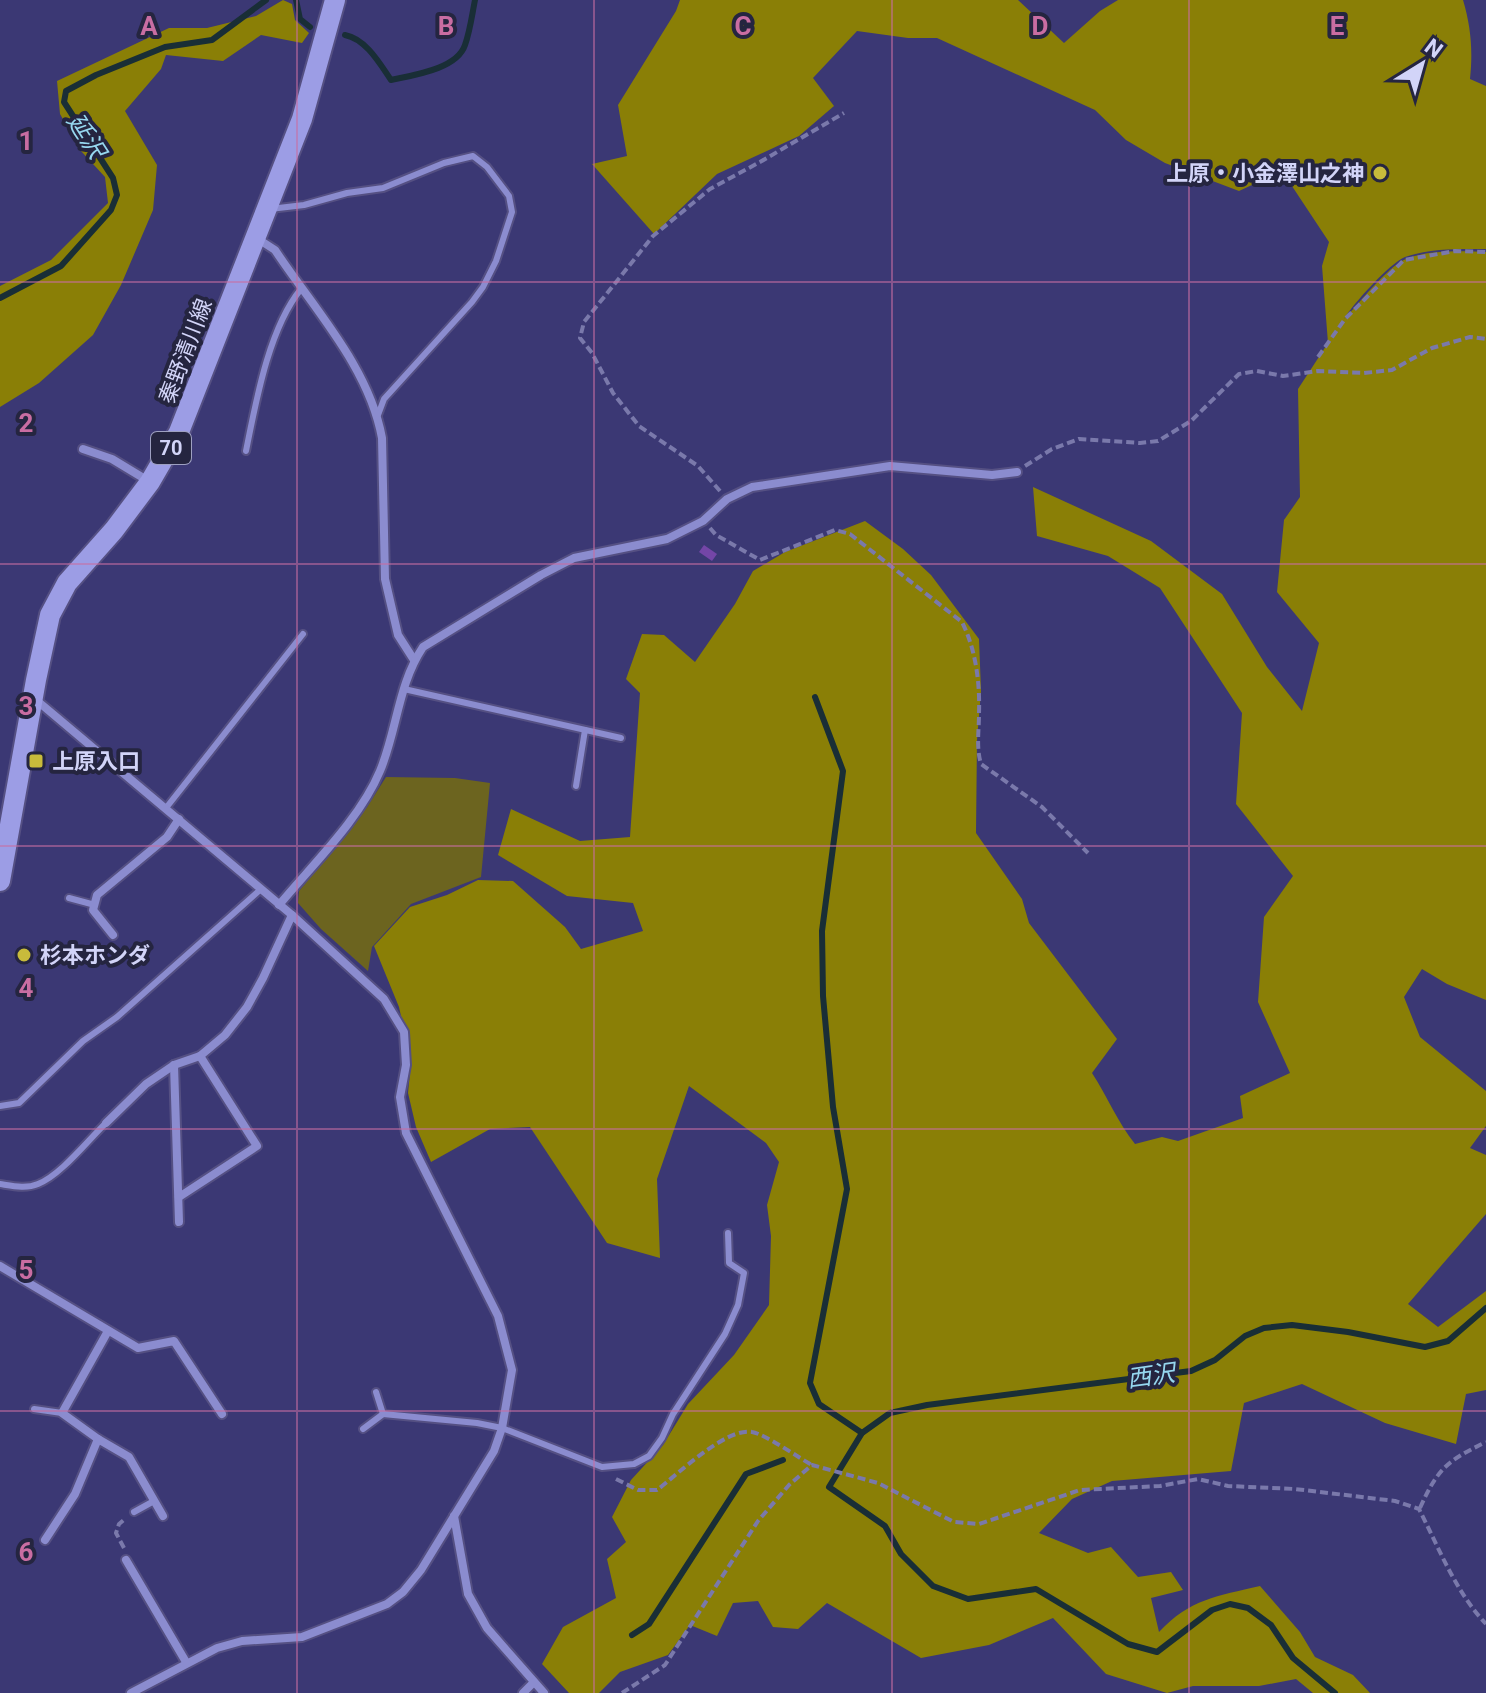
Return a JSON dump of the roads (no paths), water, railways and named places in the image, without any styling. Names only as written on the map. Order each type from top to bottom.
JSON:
[{"type":"main road","name":"秦野清川線","points":[[0,881],[45,633],[57,600],[80,566],[114,530],[150,482],[179,432],[302,119],[335,0]]},
{"type":"street","points":[[255,236],[275,250],[355,365],[378,415],[382,438],[385,579],[398,635],[414,660]]},
{"type":"street","points":[[83,449],[112,459],[150,482]]},
{"type":"street","points":[[279,905],[362,805],[381,770],[404,689],[414,660],[423,647],[541,575],[574,558],[667,539],[703,521],[727,499],[752,487],[890,466],[992,475],[1017,472]]},
{"type":"street","points":[[33,698],[292,915],[384,999],[404,1032],[406,1065],[400,1097],[406,1133],[498,1316],[512,1370],[502,1428],[494,1451],[421,1570],[403,1592],[387,1604],[302,1637],[242,1641],[217,1648],[131,1693]]},
{"type":"street","points":[[113,935],[93,910],[97,895],[167,837],[179,819]]},
{"type":"street","points":[[106,1123],[146,1084],[174,1065],[200,1056],[225,1035],[247,1007],[292,915]]},
{"type":"street","points":[[179,1197],[257,1146],[200,1056]]},
{"type":"street","points":[[174,1065],[179,1222]]},
{"type":"street","points":[[0,1266],[138,1348],[174,1341],[222,1414]]},
{"type":"street","points":[[108,1331],[62,1413],[129,1457],[163,1516]]},
{"type":"street","points":[[45,1540],[75,1494],[98,1439]]},
{"type":"street","points":[[454,1515],[468,1594],[487,1628],[544,1693]]},
{"type":"street","points":[[126,1560],[186,1662]]},
{"type":"street","points":[[523,1693],[534,1682]]},
{"type":"lane","points":[[266,210],[383,188],[444,163],[473,156],[487,167],[509,196],[512,212],[496,261],[483,287],[384,399],[378,415]]},
{"type":"lane","points":[[246,451],[261,377],[291,301],[301,289]]},
{"type":"lane","points":[[166,808],[303,634]]},
{"type":"lane","points":[[404,689],[621,738]]},
{"type":"lane","points":[[576,786],[585,730]]},
{"type":"lane","points":[[0,1106],[19,1103],[83,1041],[117,1017],[261,889]]},
{"type":"lane","points":[[69,898],[95,905]]},
{"type":"lane","points":[[0,1184],[18,1187],[39,1183],[58,1170],[106,1123]]},
{"type":"lane","points":[[383,1414],[477,1423],[502,1428],[602,1467],[618,1468],[634,1464],[649,1456],[725,1334],[738,1305],[744,1273],[729,1263],[726,1252],[728,1233]]},
{"type":"lane","points":[[376,1392],[383,1414]]},
{"type":"lane","points":[[34,1409],[62,1413]]},
{"type":"lane","points":[[363,1429],[383,1414]]},
{"type":"lane","points":[[134,1512],[154,1501]]},
{"type":"waterway","name":"延沢","points":[[0,298],[61,266],[111,210],[117,195],[113,178],[64,102],[66,91],[96,75],[165,47],[212,40],[266,0]]},
{"type":"waterway","name":"延沢","points":[[296,0],[300,19],[310,27]]},
{"type":"waterway","name":"延沢","points":[[345,35],[360,41],[391,80],[422,73],[444,65],[460,53],[465,45],[475,0]]},
{"type":"waterway","points":[[815,697],[843,771],[822,931],[823,996],[833,1107],[847,1189],[810,1383],[819,1404],[862,1433]]},
{"type":"waterway","name":"西沢","points":[[1335,1693],[1293,1658],[1271,1625],[1248,1608],[1230,1604],[1212,1610],[1157,1652],[1128,1644],[1036,1589],[968,1599],[933,1586],[901,1554],[885,1526],[829,1487],[862,1433],[890,1413],[927,1405],[1191,1371],[1215,1360],[1245,1336],[1264,1328],[1292,1325],[1425,1347],[1448,1341],[1486,1308]]},
{"type":"waterway","name":"西沢","points":[[632,1635],[649,1624],[746,1474],[783,1460]]},
{"type":"place","name":"上原・小金澤山之神","points":[[1380,173]]},
{"type":"place","name":"上原入口","points":[[36,761]]},
{"type":"place","name":"杉本ホンダ","points":[[24,955]]}]
